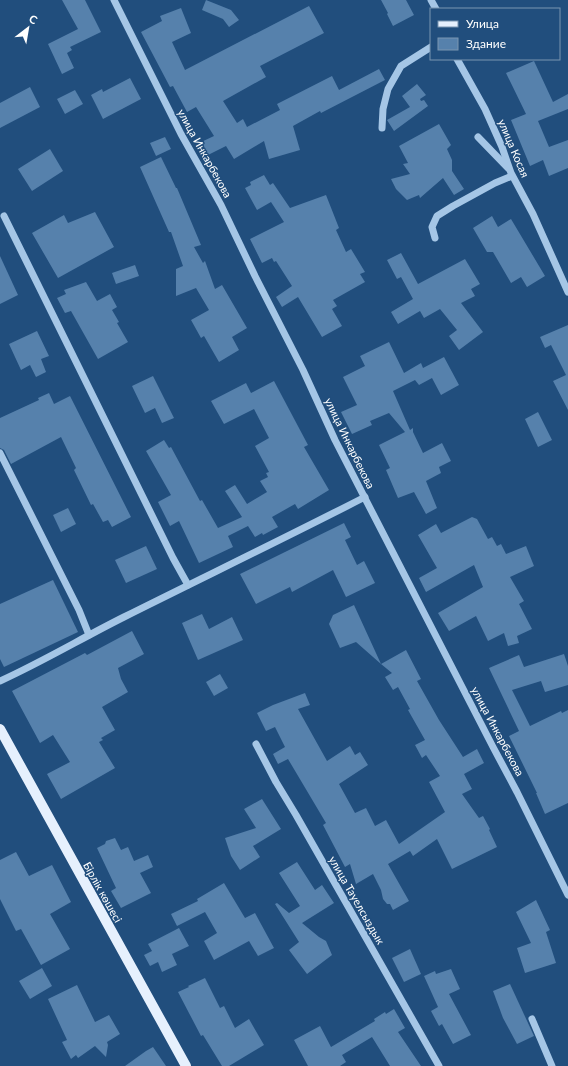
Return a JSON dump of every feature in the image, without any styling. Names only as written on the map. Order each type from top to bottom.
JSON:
[{"type":"main road","name":"Бірлік көшесі","points":[[0,729],[186,1066]]},
{"type":"street","name":"улица Инкарбекова","points":[[114,0],[181,134],[221,205],[336,440],[568,894]]},
{"type":"street","points":[[382,128],[383,109],[388,89],[397,72],[401,66],[430,48]]},
{"type":"street","name":"улица Косая","points":[[458,60],[485,109],[502,147],[511,173],[533,214],[568,292]]},
{"type":"street","points":[[435,238],[432,227],[437,216],[511,173],[478,137]]},
{"type":"street","points":[[4,216],[173,558],[188,585]]},
{"type":"street","points":[[0,453],[79,610],[88,635]]},
{"type":"street","points":[[0,681],[88,635],[365,497]]},
{"type":"street","name":"улица Тауелсыздык","points":[[256,744],[276,782],[438,1066]]},
{"type":"street","points":[[532,1019],[552,1066]]},
{"type":"building","points":[[62,0],[85,0],[101,32],[70,47],[72,50],[67,53],[74,68],[62,74],[48,44],[78,29]]},
{"type":"building","points":[[206,0],[231,10],[239,20],[229,27],[223,19],[202,10]]},
{"type":"building","points":[[381,0],[406,0],[414,15],[393,26]]},
{"type":"building","points":[[309,6],[324,33],[260,66],[266,77],[223,101],[237,123],[243,119],[247,127],[280,110],[277,104],[332,76],[339,90],[379,69],[385,80],[321,113],[320,111],[293,126],[300,150],[269,159],[264,141],[234,159],[226,146],[206,156],[199,143],[214,136],[196,107],[187,112],[173,86],[170,87],[141,32],[162,21],[160,16],[181,8],[191,33],[172,42],[185,70]]},
{"type":"building","points":[[534,61],[553,102],[568,94],[568,109],[538,121],[549,147],[568,140],[568,168],[549,176],[543,160],[530,166],[511,120],[526,114],[506,73]]},
{"type":"building","points":[[130,78],[141,99],[103,119],[91,95],[102,89],[103,92]]},
{"type":"building","points":[[417,84],[426,95],[420,99],[421,101],[424,100],[428,106],[394,131],[387,120],[410,107],[402,96]]},
{"type":"building","points":[[30,87],[40,107],[0,128],[0,103]]},
{"type":"building","points":[[75,90],[83,104],[65,114],[57,99]]},
{"type":"building","points":[[439,124],[451,145],[447,149],[452,160],[452,171],[464,189],[454,195],[443,178],[420,198],[419,195],[407,200],[396,189],[391,179],[410,174],[403,164],[408,163],[399,146]]},
{"type":"building","points":[[165,137],[171,149],[156,156],[150,143]]},
{"type":"building","points":[[50,149],[63,171],[32,191],[18,169]]},
{"type":"building","points":[[161,157],[177,188],[201,245],[194,247],[203,263],[205,261],[215,289],[222,285],[247,328],[232,337],[239,350],[219,362],[204,336],[201,338],[191,320],[209,310],[196,288],[176,296],[176,269],[183,266],[171,232],[169,232],[140,167]]},
{"type":"building","points":[[264,175],[270,185],[273,183],[290,208],[326,195],[339,228],[336,230],[346,252],[351,249],[365,272],[360,274],[365,282],[333,300],[337,306],[332,309],[342,326],[322,337],[298,297],[282,307],[276,297],[292,286],[276,261],[274,262],[272,258],[262,263],[250,239],[284,222],[271,202],[257,210],[245,188],[251,185],[250,182]]},
{"type":"building","points":[[95,212],[114,247],[58,278],[32,233],[64,215],[68,223]]},
{"type":"building","points":[[492,216],[498,227],[511,219],[545,276],[527,287],[521,277],[511,283],[493,252],[487,252],[473,228]]},
{"type":"building","points":[[401,253],[418,284],[465,259],[480,284],[471,289],[475,296],[461,303],[483,332],[459,350],[449,336],[457,330],[440,309],[424,318],[420,311],[398,324],[391,312],[413,299],[401,277],[397,279],[387,260]]},
{"type":"building","points":[[0,256],[18,295],[0,304]]},
{"type":"building","points":[[135,265],[139,276],[116,284],[112,273]]},
{"type":"building","points":[[86,282],[97,301],[110,294],[117,307],[112,310],[119,322],[117,323],[128,342],[98,359],[71,311],[65,313],[57,298],[66,294],[64,290]]},
{"type":"building","points":[[568,325],[568,410],[553,381],[566,375],[551,345],[545,348],[540,337]]},
{"type":"building","points":[[37,331],[49,356],[41,359],[46,372],[36,377],[30,365],[21,370],[9,344]]},
{"type":"building","points":[[389,342],[404,373],[421,363],[423,368],[444,357],[459,385],[441,395],[432,378],[419,385],[415,380],[393,391],[410,430],[413,428],[413,432],[423,453],[442,443],[451,461],[439,467],[441,473],[426,481],[437,508],[426,514],[414,492],[398,498],[386,470],[390,468],[379,445],[405,432],[389,413],[370,421],[372,425],[352,434],[341,412],[357,405],[343,377],[365,366],[360,356]]},
{"type":"building","points":[[153,376],[174,418],[162,423],[155,408],[145,413],[132,386]]},
{"type":"building","points":[[274,381],[308,445],[304,447],[329,490],[298,509],[295,504],[272,517],[278,527],[263,535],[262,533],[255,537],[248,526],[228,536],[233,547],[199,563],[179,521],[170,526],[158,502],[171,495],[146,451],[164,440],[169,448],[171,447],[200,501],[202,500],[218,528],[242,517],[225,491],[235,485],[247,504],[267,492],[260,481],[268,477],[266,473],[269,472],[255,446],[269,438],[254,409],[224,424],[211,401],[246,383],[251,393]]},
{"type":"building","points":[[49,393],[54,404],[70,396],[131,517],[112,527],[108,520],[103,522],[93,504],[91,505],[74,470],[76,468],[61,437],[11,464],[4,450],[0,448],[0,418],[39,400],[38,398]]},
{"type":"building","points":[[538,412],[552,440],[538,447],[525,419]]},
{"type":"building","points":[[68,508],[76,524],[61,532],[53,515]]},
{"type":"building","points":[[472,517],[477,519],[488,539],[492,537],[497,546],[501,544],[506,554],[526,546],[534,566],[510,577],[524,601],[519,604],[532,629],[517,636],[519,643],[508,646],[504,633],[488,641],[476,616],[449,631],[438,613],[483,587],[474,565],[426,592],[419,578],[437,568],[418,535],[436,524],[441,533]]},
{"type":"building","points":[[344,523],[351,537],[345,540],[357,565],[364,561],[375,583],[346,597],[333,570],[292,592],[290,587],[256,604],[240,574]]},
{"type":"building","points":[[146,546],[157,569],[126,583],[115,560]]},
{"type":"building","points":[[53,580],[78,632],[4,667],[0,659],[0,604]]},
{"type":"building","points":[[354,605],[381,664],[356,642],[340,648],[329,624],[333,615]]},
{"type":"building","points":[[202,614],[209,629],[232,617],[243,640],[198,660],[182,623]]},
{"type":"building","points":[[132,631],[144,654],[118,668],[121,679],[128,692],[102,707],[115,730],[101,738],[103,740],[99,742],[115,768],[61,799],[47,774],[70,762],[53,735],[40,743],[12,691],[85,653],[87,655]]},
{"type":"building","points":[[406,650],[421,679],[417,681],[439,720],[463,757],[477,749],[484,763],[464,774],[472,789],[462,794],[479,818],[483,816],[497,847],[452,869],[437,839],[413,856],[410,851],[388,864],[409,901],[393,910],[390,904],[387,904],[383,899],[381,890],[373,874],[356,884],[350,864],[345,867],[323,825],[326,823],[288,759],[278,764],[273,754],[285,747],[275,727],[266,731],[257,713],[273,705],[305,693],[310,705],[298,709],[327,761],[350,746],[355,755],[360,752],[368,765],[339,784],[355,813],[366,808],[375,826],[386,820],[399,844],[445,812],[429,782],[440,776],[426,755],[422,758],[415,745],[425,740],[408,710],[410,709],[398,687],[393,690],[385,677],[392,673],[381,664]]},
{"type":"building","points":[[564,654],[568,666],[568,685],[545,692],[541,681],[512,690],[530,726],[561,711],[562,713],[568,710],[568,803],[545,814],[537,793],[509,736],[519,731],[489,668],[519,655],[524,667]]},
{"type":"building","points":[[220,674],[228,688],[214,696],[206,682]]},
{"type":"building","points":[[262,799],[281,829],[253,846],[260,857],[240,870],[231,856],[225,838],[256,828],[244,809]]},
{"type":"building","points":[[115,838],[121,850],[128,847],[134,861],[148,855],[153,867],[140,873],[151,893],[121,908],[111,891],[116,888],[97,848],[105,844],[106,841]]},
{"type":"building","points":[[16,852],[29,876],[52,865],[71,902],[50,914],[70,949],[41,965],[21,929],[16,931],[0,899],[0,860]]},
{"type":"building","points":[[297,862],[315,890],[322,885],[334,903],[302,923],[326,941],[332,955],[307,974],[289,950],[299,942],[275,904],[277,903],[289,913],[300,906],[279,873]]},
{"type":"building","points":[[224,883],[245,918],[255,913],[274,948],[258,956],[249,941],[214,960],[204,941],[217,933],[205,912],[177,926],[171,914],[198,901],[197,899]]},
{"type":"building","points":[[536,900],[550,930],[546,932],[556,963],[525,973],[517,948],[531,943],[516,912]]},
{"type":"building","points":[[179,928],[189,946],[172,954],[177,965],[162,972],[158,962],[150,966],[144,955],[152,951],[148,944]]},
{"type":"building","points":[[410,949],[421,974],[404,982],[392,958]]},
{"type":"building","points":[[42,968],[52,986],[30,999],[19,981]]},
{"type":"building","points":[[451,969],[460,989],[449,994],[471,1035],[453,1044],[442,1024],[439,1026],[431,1011],[438,1007],[424,976],[435,971],[436,974]]},
{"type":"building","points":[[205,978],[220,1008],[224,1006],[235,1028],[249,1019],[264,1045],[229,1066],[222,1066],[203,1035],[201,1036],[178,992]]},
{"type":"building","points":[[510,984],[534,1036],[517,1044],[503,1018],[493,991]]},
{"type":"building","points":[[77,985],[95,1022],[109,1015],[120,1034],[107,1042],[106,1057],[95,1046],[78,1058],[76,1055],[71,1059],[62,1042],[67,1040],[48,999]]},
{"type":"building","points":[[394,1009],[405,1028],[398,1032],[421,1066],[390,1066],[372,1037],[342,1055],[346,1062],[340,1066],[308,1066],[294,1040],[320,1026],[331,1047],[375,1021],[374,1019],[385,1012],[386,1014]]},
{"type":"building","points":[[153,1047],[166,1066],[125,1066],[146,1051]]}]
